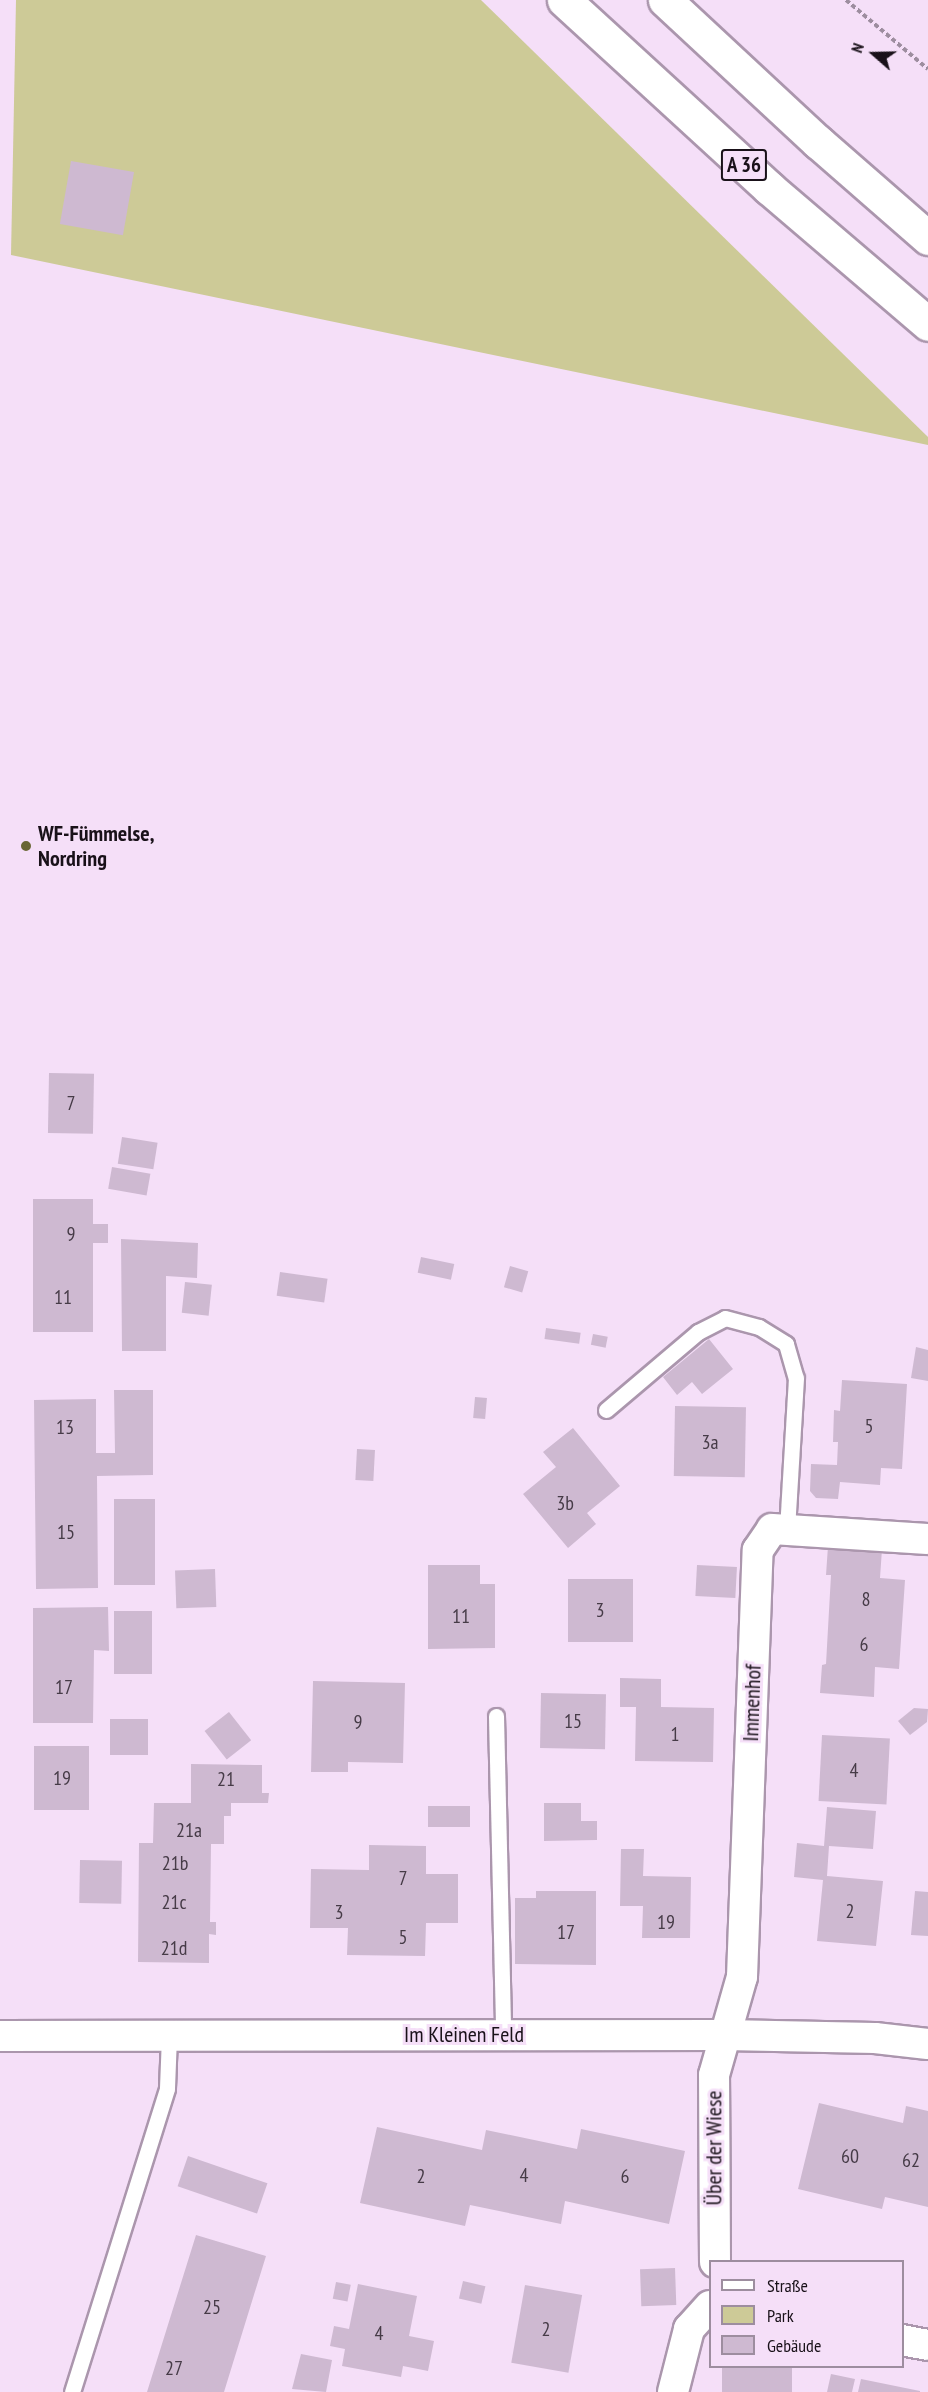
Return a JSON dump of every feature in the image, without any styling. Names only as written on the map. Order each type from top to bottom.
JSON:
[{"type":"highway","name":"A 36","points":[[564,0],[769,188],[928,324]]},
{"type":"highway","points":[[665,0],[818,142],[928,238]]},
{"type":"street","name":"Immenhof","points":[[725,2035],[742,1977],[758,1550],[772,1529],[928,1539]]},
{"type":"street","name":"Im Kleinen Feld","points":[[0,2036],[725,2035],[875,2038],[928,2044]]},
{"type":"street","name":"Über der Wiese","points":[[715,2260],[714,2075],[725,2035]]},
{"type":"street","points":[[673,2392],[689,2329],[709,2308]]},
{"type":"street","points":[[904,2340],[928,2345]]},
{"type":"lane","points":[[606,1410],[698,1332],[725,1318],[759,1327],[786,1344],[796,1378],[787,1530]]},
{"type":"lane","points":[[496,1716],[503,2035]]},
{"type":"lane","points":[[72,2392],[167,2088],[169,2035]]},
{"type":"path","points":[[846,0],[928,69]]},
{"type":"green space","points":[[16,0],[481,0],[928,437],[928,445],[11,255]]},
{"type":"building","points":[[71,161],[134,172],[123,235],[60,224]]},
{"type":"building","points":[[49,1073],[94,1074],[93,1134],[48,1133]]},
{"type":"building","points":[[122,1137],[158,1143],[153,1169],[118,1164]]},
{"type":"building","points":[[112,1167],[150,1174],[147,1195],[108,1189]]},
{"type":"building","points":[[33,1199],[93,1199],[93,1224],[108,1224],[108,1243],[93,1243],[93,1332],[33,1332]]},
{"type":"building","points":[[121,1239],[198,1243],[197,1278],[166,1276],[166,1351],[122,1351]]},
{"type":"building","points":[[421,1257],[454,1264],[451,1280],[418,1273]]},
{"type":"building","points":[[510,1266],[528,1271],[522,1292],[504,1287]]},
{"type":"building","points":[[280,1272],[328,1279],[324,1302],[277,1296]]},
{"type":"building","points":[[185,1282],[212,1285],[209,1316],[182,1313]]},
{"type":"building","points":[[546,1328],[581,1333],[579,1344],[544,1339]]},
{"type":"building","points":[[593,1334],[608,1337],[606,1348],[591,1345]]},
{"type":"building","points":[[709,1339],[733,1369],[702,1394],[692,1382],[677,1395],[663,1377]]},
{"type":"building","points":[[916,1347],[928,1350],[928,1381],[911,1378]]},
{"type":"building","points":[[842,1380],[907,1384],[902,1469],[881,1468],[880,1485],[840,1482],[838,1499],[816,1498],[810,1491],[811,1464],[837,1465],[838,1442],[833,1442],[834,1410],[840,1411]]},
{"type":"building","points":[[114,1390],[153,1390],[153,1475],[97,1476],[98,1588],[36,1589],[34,1400],[96,1399],[96,1453],[115,1453]]},
{"type":"building","points":[[475,1397],[487,1398],[485,1419],[473,1418]]},
{"type":"building","points":[[675,1406],[746,1407],[745,1477],[674,1476]]},
{"type":"building","points":[[573,1428],[620,1486],[587,1513],[596,1524],[568,1548],[523,1494],[556,1467],[543,1452]]},
{"type":"building","points":[[357,1449],[375,1450],[373,1481],[355,1480]]},
{"type":"building","points":[[114,1499],[155,1499],[155,1585],[114,1585]]},
{"type":"building","points":[[828,1546],[882,1549],[880,1578],[905,1580],[899,1669],[875,1667],[874,1697],[820,1693],[822,1665],[826,1664],[831,1575],[826,1575]]},
{"type":"building","points":[[428,1565],[480,1565],[480,1584],[495,1584],[495,1648],[428,1649]]},
{"type":"building","points":[[697,1565],[737,1567],[735,1598],[695,1596]]},
{"type":"building","points":[[215,1569],[216,1607],[176,1608],[175,1570]]},
{"type":"building","points":[[568,1579],[633,1579],[633,1642],[568,1642]]},
{"type":"building","points":[[108,1607],[109,1651],[94,1650],[93,1723],[33,1723],[33,1608]]},
{"type":"building","points":[[114,1611],[152,1611],[152,1674],[114,1674]]},
{"type":"building","points":[[620,1678],[661,1679],[661,1707],[714,1708],[713,1762],[635,1761],[636,1707],[620,1707]]},
{"type":"building","points":[[313,1681],[405,1683],[403,1763],[348,1762],[348,1772],[311,1772]]},
{"type":"building","points":[[541,1693],[606,1694],[605,1749],[540,1748]]},
{"type":"building","points":[[914,1708],[928,1709],[927,1722],[910,1735],[898,1721]]},
{"type":"building","points":[[229,1712],[251,1740],[227,1759],[205,1731]]},
{"type":"building","points":[[110,1719],[148,1719],[148,1755],[110,1755]]},
{"type":"building","points":[[822,1735],[890,1739],[886,1804],[819,1801]]},
{"type":"building","points":[[34,1746],[89,1746],[89,1810],[34,1810]]},
{"type":"building","points":[[191,1764],[262,1765],[262,1793],[269,1793],[268,1803],[231,1803],[231,1816],[224,1816],[224,1844],[211,1844],[210,1922],[216,1922],[216,1935],[209,1934],[209,1963],[138,1962],[139,1843],[153,1843],[154,1803],[191,1803]]},
{"type":"building","points":[[544,1803],[581,1803],[581,1821],[597,1821],[597,1840],[544,1841]]},
{"type":"building","points":[[428,1806],[470,1806],[470,1827],[428,1827]]},
{"type":"building","points":[[827,1807],[876,1811],[873,1849],[829,1846],[827,1876],[883,1881],[876,1946],[817,1941],[823,1880],[794,1877],[797,1843],[824,1846]]},
{"type":"building","points":[[369,1845],[426,1846],[426,1874],[458,1874],[458,1923],[426,1923],[425,1956],[347,1955],[348,1928],[310,1928],[311,1869],[369,1870]]},
{"type":"building","points":[[621,1849],[644,1849],[643,1876],[691,1877],[690,1938],[642,1938],[643,1906],[620,1906]]},
{"type":"building","points":[[80,1860],[122,1861],[121,1904],[79,1903]]},
{"type":"building","points":[[536,1891],[596,1891],[596,1965],[515,1964],[515,1898],[536,1898]]},
{"type":"building","points":[[915,1891],[928,1892],[928,1936],[911,1935]]},
{"type":"building","points":[[819,2103],[903,2123],[906,2106],[928,2111],[928,2207],[885,2197],[882,2209],[798,2189]]},
{"type":"building","points":[[377,2127],[482,2150],[486,2130],[577,2149],[581,2129],[685,2151],[669,2224],[565,2201],[561,2224],[470,2205],[465,2226],[360,2203]]},
{"type":"building","points":[[188,2156],[267,2183],[257,2214],[178,2186]]},
{"type":"building","points":[[196,2235],[266,2256],[224,2392],[147,2392]]},
{"type":"building","points":[[675,2268],[676,2305],[641,2306],[640,2269]]},
{"type":"building","points":[[463,2281],[485,2286],[481,2304],[459,2299]]},
{"type":"building","points":[[336,2282],[351,2285],[347,2302],[333,2299]]},
{"type":"building","points":[[358,2284],[417,2296],[409,2336],[434,2341],[428,2371],[403,2366],[401,2377],[342,2366],[345,2349],[330,2346],[334,2326],[349,2329]]},
{"type":"building","points":[[525,2285],[582,2295],[568,2373],[511,2363]]},
{"type":"building","points":[[301,2354],[332,2360],[326,2392],[292,2389]]},
{"type":"building","points":[[722,2368],[792,2368],[792,2392],[722,2392]]},
{"type":"building","points":[[831,2374],[855,2379],[852,2392],[827,2392]]},
{"type":"building","points":[[861,2379],[920,2391],[920,2392],[858,2392]]},
{"type":"place","name":"WF-Fümmelse, Nordring","points":[[26,846]]}]
